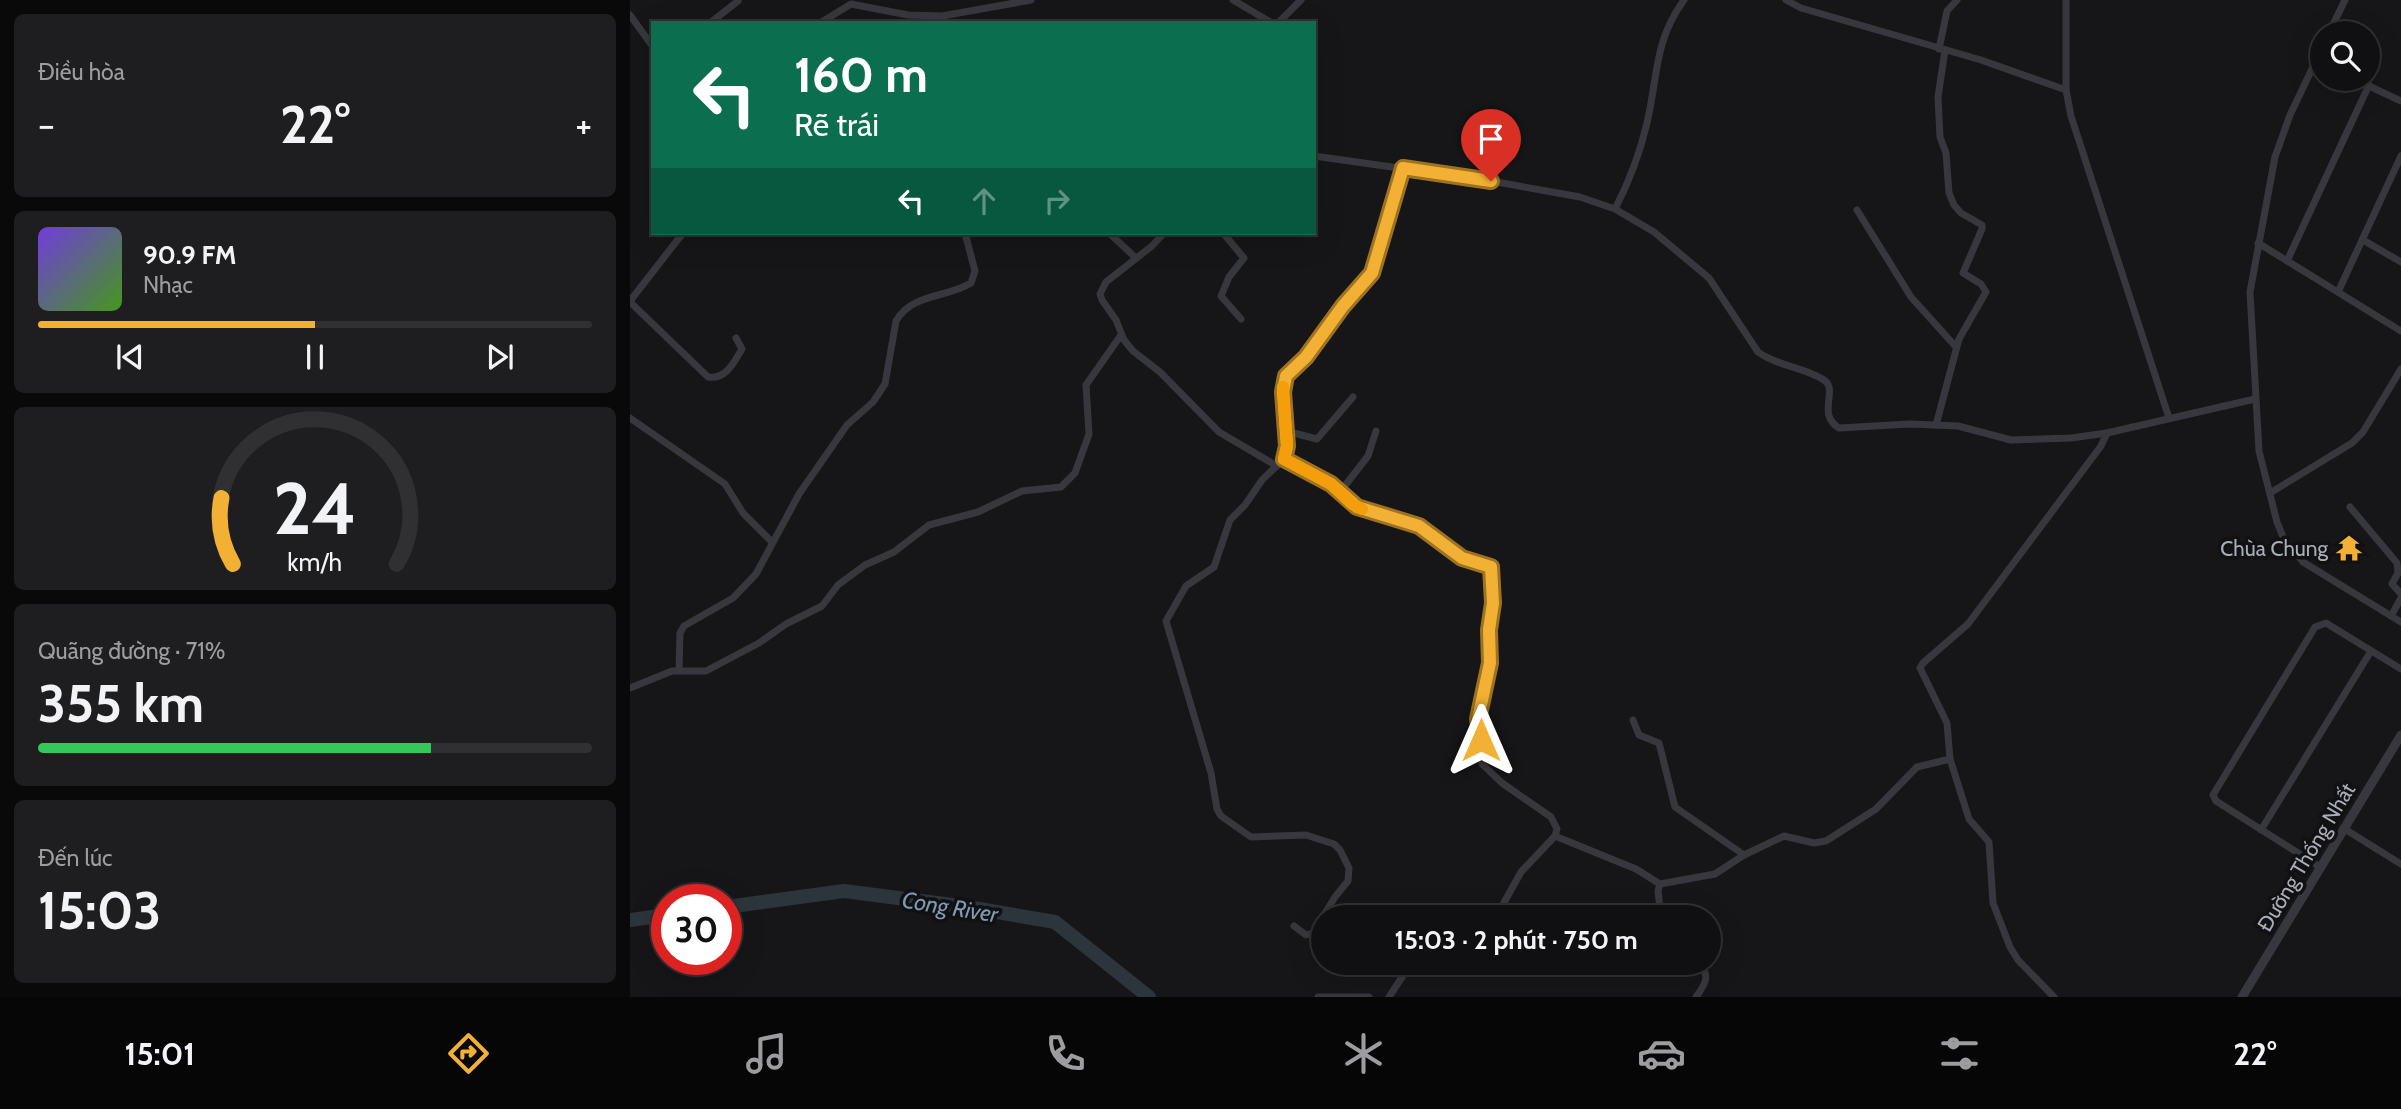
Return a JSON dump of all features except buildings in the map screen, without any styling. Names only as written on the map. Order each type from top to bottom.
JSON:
[{"type":"street","points":[[823,21],[851,4],[908,15],[942,16],[1031,0]]},
{"type":"street","points":[[1233,0],[1269,21]]},
{"type":"street","points":[[1280,21],[1301,0]]},
{"type":"street","points":[[1615,209],[1630,178],[1647,122],[1662,41],[1684,0]]},
{"type":"street","points":[[1786,0],[1801,8],[2066,90]]},
{"type":"street","points":[[1936,425],[1956,347],[1986,292],[1981,284],[1963,273],[1982,225],[1961,213],[1954,205],[1949,194],[1946,153],[1940,137],[1938,97],[1942,50],[1947,12],[1957,0]]},
{"type":"street","points":[[2066,0],[2066,90],[2071,116],[2169,418]]},
{"type":"street","points":[[2335,21],[2345,0]]},
{"type":"street","points":[[712,21],[738,1]]},
{"type":"street","points":[[630,15],[651,44]]},
{"type":"street","points":[[2310,78],[2290,115],[2278,147],[2249,292],[2258,443],[2283,537],[2303,562],[2401,622]]},
{"type":"street","points":[[2380,90],[2401,100]]},
{"type":"street","points":[[2287,261],[2366,91]]},
{"type":"street","points":[[1316,156],[1580,197],[1615,209],[1654,232],[1709,278],[1758,352],[1766,358],[1824,380],[1829,390],[1827,412],[1833,425],[1839,428],[1898,424],[1936,425],[1958,426],[2011,440],[2071,438],[2107,433],[2255,399]]},
{"type":"street","points":[[2339,292],[2401,156]]},
{"type":"street","points":[[1294,926],[1306,936],[1313,933],[1348,881],[1349,868],[1334,844],[1318,837],[1251,837],[1221,816],[1166,621],[1186,586],[1214,567],[1230,520],[1245,505],[1262,480],[1284,459],[1287,446],[1283,392],[1286,376],[1306,357],[1343,306],[1372,273],[1403,168]]},
{"type":"street","points":[[1857,210],[1911,297],[1956,347]]},
{"type":"street","points":[[681,235],[630,301],[708,377],[720,376],[730,368],[742,349],[736,338]]},
{"type":"street","points":[[679,670],[680,633],[684,626],[733,598],[745,588],[756,574],[799,494],[846,425],[880,393],[885,384],[896,321],[901,312],[919,300],[971,283],[975,271],[966,235]]},
{"type":"street","points":[[1111,235],[1136,258]]},
{"type":"street","points":[[1162,235],[1106,282],[1100,293],[1102,300],[1133,351],[1160,372],[1219,432],[1277,466]]},
{"type":"street","points":[[1225,235],[1244,258],[1229,277],[1221,296],[1241,319]]},
{"type":"street","points":[[2363,240],[2401,262]]},
{"type":"street","points":[[2258,243],[2401,331]]},
{"type":"street","points":[[630,688],[679,670],[706,671],[759,643],[786,624],[822,606],[834,589],[865,565],[894,552],[929,525],[978,512],[1022,491],[1055,489],[1066,482],[1075,473],[1089,434],[1086,384],[1121,335]]},
{"type":"street","points":[[2270,493],[2353,443],[2363,432],[2401,369]]},
{"type":"street","points":[[1286,431],[1317,439],[1353,397]]},
{"type":"street","points":[[630,418],[725,484],[743,513],[772,542]]},
{"type":"street","points":[[1340,492],[1368,456],[1376,430]]},
{"type":"street","points":[[2054,997],[2018,960],[2010,947],[1993,903],[1989,842],[1969,819],[1950,760],[1947,723],[1920,668],[1968,624],[2101,446],[2107,433]]},
{"type":"street","points":[[1284,459],[1306,469],[1357,507],[1419,526],[1462,558],[1491,567],[1493,603],[1489,630],[1490,663],[1478,719],[1482,764],[1502,783],[1554,820],[1557,829],[1555,835],[1521,872],[1503,905]]},
{"type":"street","points":[[2350,507],[2397,563],[2398,573],[2392,584],[2401,596],[2391,616]]},
{"type":"street","points":[[2320,867],[2216,801],[2213,795],[2315,627],[2326,623],[2401,669]]},
{"type":"street","points":[[2261,830],[2371,650]]},
{"type":"street","points":[[1633,720],[1639,735],[1659,743],[1675,807],[1744,855]]},
{"type":"street","name":"Đường Thống Nhất","points":[[2242,997],[2401,735]]},
{"type":"street","points":[[1555,835],[1636,869],[1660,884],[1715,874],[1744,855],[1784,836],[1814,843],[1826,841],[1876,808],[1917,767],[1950,760]]},
{"type":"street","points":[[2343,828],[2401,864]]},
{"type":"street","points":[[1660,884],[1660,905]]},
{"type":"street","points":[[1389,997],[1403,975]]},
{"type":"street","points":[[1696,997],[1707,975]]},
{"type":"street","points":[[1318,997],[1369,997]]},
{"type":"waterway","name":"Cong River","points":[[742,905],[844,891],[968,907],[1055,922],[1149,997]]},
{"type":"waterway","name":"Cong River","points":[[630,920],[651,917]]},
{"type":"slow traffic","points":[[1283,387],[1287,446],[1284,459],[1331,484],[1352,504],[1362,509]]},
{"type":"place","name":"Chùa Chung","points":[[2349,548]]},
{"type":"route","points":[[1481,740],[1478,719],[1490,663],[1493,570],[1489,565],[1462,558],[1419,526],[1357,507],[1331,484],[1284,459],[1287,446],[1283,392],[1286,376],[1306,357],[1343,306],[1372,273],[1403,168],[1491,181]]}]
